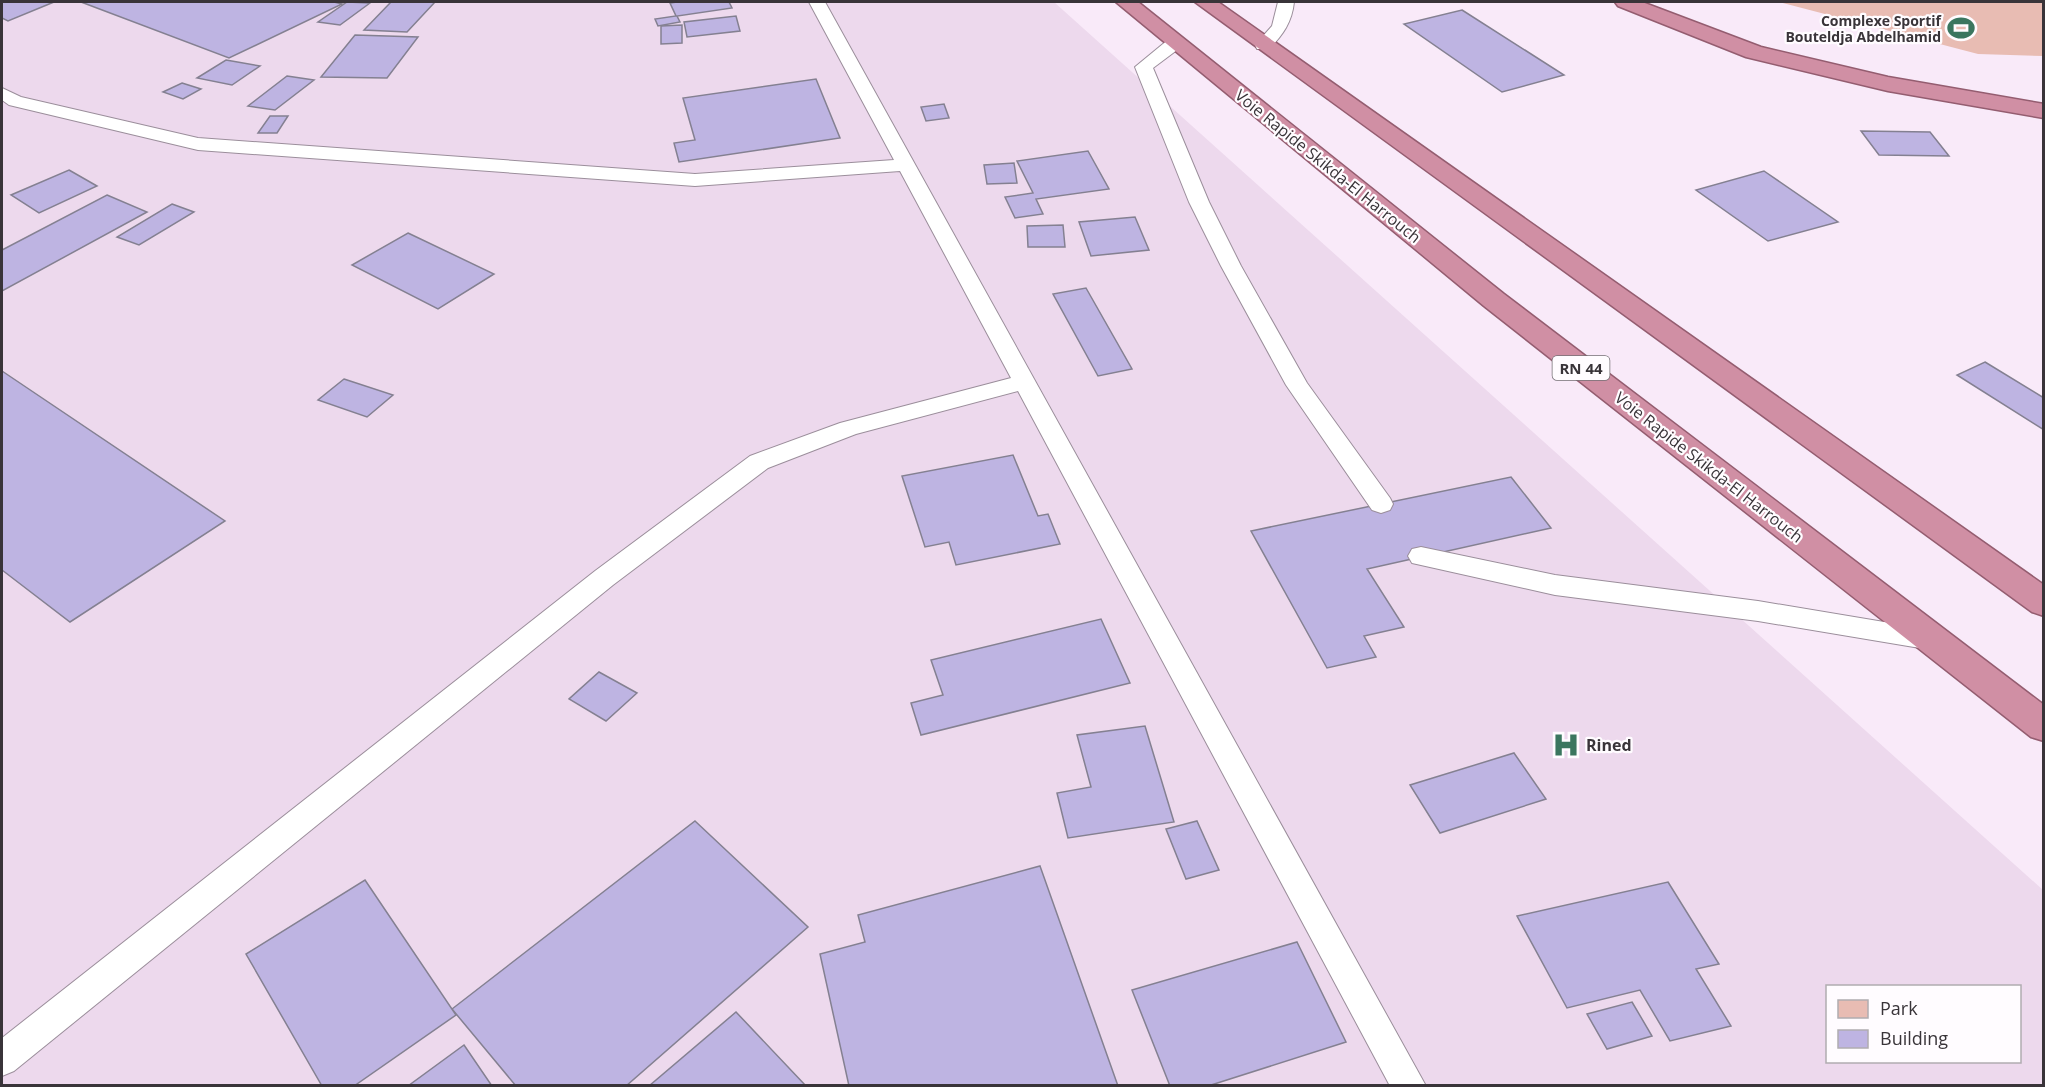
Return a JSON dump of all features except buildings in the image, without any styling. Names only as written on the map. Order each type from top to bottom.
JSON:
[{"type":"highway","name":"Voie Rapide Skikda-El Harrouch","points":[[1126,2],[1484,293],[2043,726]]},
{"type":"highway","points":[[1205,2],[2043,603]]},
{"type":"highway","points":[[1625,2],[1765,55],[1888,84],[2043,111]]},
{"type":"lane","points":[[817,2],[1409,1086]]},
{"type":"lane","points":[[1263,45],[1276,32],[1286,16],[1286,2]]},
{"type":"lane","points":[[1175,43],[1144,68],[1199,202],[1297,385],[1382,504]]},
{"type":"lane","points":[[2,93],[15,101],[198,144],[695,180],[906,165]]},
{"type":"lane","points":[[2,1059],[604,578],[759,462],[848,428],[1025,382]]},
{"type":"lane","points":[[1421,556],[1555,585],[1758,611],[1932,640]]},
{"type":"shaded area","points":[[2,2],[1054,2],[2043,890],[2043,1085],[2,1086]]},
{"type":"green space","name":"Complexe Sportif Bouteldja Abdelhamid","points":[[1779,2],[2043,2],[2043,56],[1978,54]]},
{"type":"place","name":"Complexe Sportif Bouteldja Abdelhamid","points":[[1961,28]]},
{"type":"place","name":"Rined","points":[[1566,745]]}]
